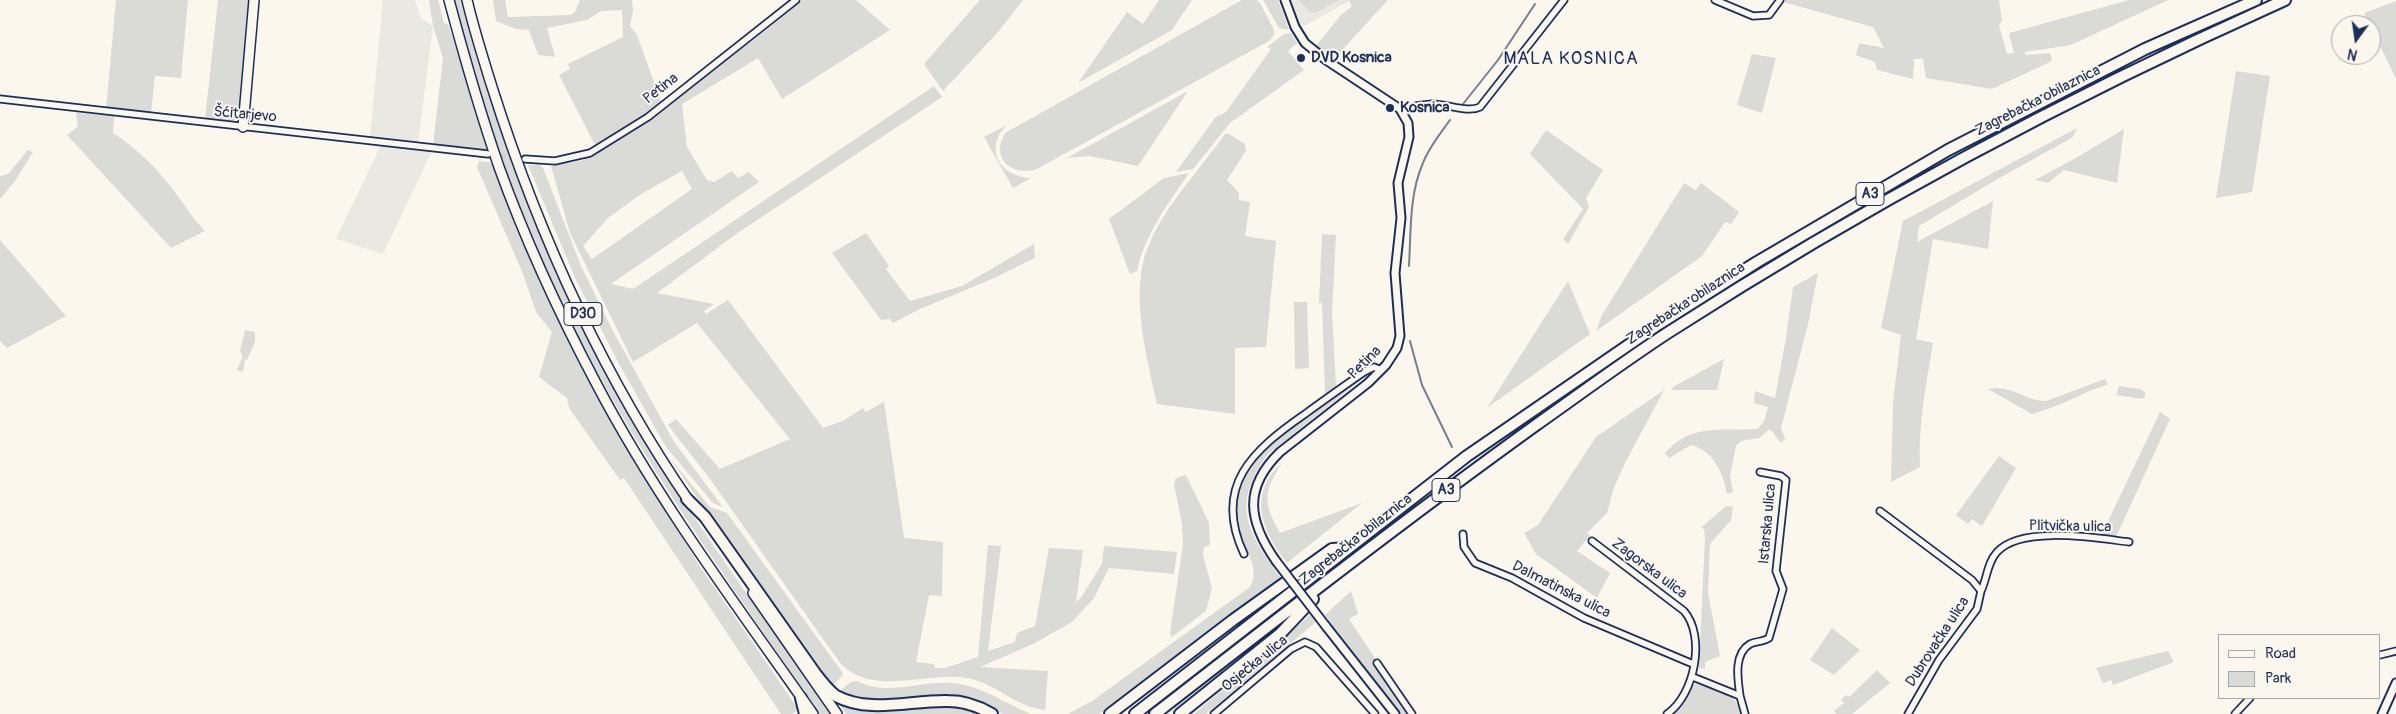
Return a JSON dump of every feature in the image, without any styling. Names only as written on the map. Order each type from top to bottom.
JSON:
[{"type":"highway","name":"Zagrebačka obilaznica","points":[[1134,714],[1467,456],[1659,324],[1756,262],[1855,202],[1956,146],[2144,49],[2256,0]]},
{"type":"highway","name":"Zagrebačka obilaznica","points":[[1155,714],[1436,498],[1665,334],[1764,272],[1954,161],[2149,62],[2284,0]]},
{"type":"highway","points":[[687,499],[695,504],[706,517],[815,673],[836,696],[857,707],[869,710],[949,701],[968,704],[992,714]]},
{"type":"highway","points":[[1110,714],[1233,620],[1332,549],[1348,548]]},
{"type":"highway","points":[[1180,714],[1280,634],[1310,600],[1327,588],[1335,575]]},
{"type":"highway","points":[[802,698],[805,714]]},
{"type":"main road","points":[[244,127],[254,0]]},
{"type":"main road","name":"D30","points":[[448,0],[500,167],[556,303],[597,386],[644,466],[813,714]]},
{"type":"main road","name":"D30","points":[[467,0],[476,40],[512,149],[544,230],[613,375],[687,499],[837,714]]},
{"type":"street","name":"Petina","points":[[525,159],[555,161],[590,153],[648,117],[796,0]]},
{"type":"street","points":[[1285,0],[1295,27],[1305,43],[1326,60],[1400,109],[1436,104],[1451,105],[1468,110],[1476,109],[1483,103],[1510,66],[1543,29],[1564,0]]},
{"type":"street","points":[[1715,0],[1760,17],[1769,15],[1780,0]]},
{"type":"street","name":"Šćitarjevo","points":[[0,100],[488,154]]},
{"type":"street","name":"Petina","points":[[1395,714],[1276,561],[1255,524],[1253,504],[1260,478],[1266,467],[1280,452],[1381,370],[1394,353],[1400,336],[1395,273],[1401,218],[1398,183],[1409,137],[1408,123],[1400,109]]},
{"type":"street","points":[[1244,554],[1236,532],[1234,505],[1238,484],[1249,460],[1270,438],[1364,372],[1374,367],[1381,370]]},
{"type":"street","name":"Istarska ulica","points":[[1740,696],[1738,671],[1742,652],[1750,645],[1769,638],[1783,588],[1776,571],[1786,480],[1781,476],[1760,472]]},
{"type":"street","name":"Dubrovačka ulica","points":[[1880,511],[1972,580],[1980,591],[1977,609],[1939,660],[1908,714]]},
{"type":"street","name":"Dalmatinska ulica","points":[[1463,534],[1464,547],[1475,563],[1512,578],[1584,618],[1693,664]]},
{"type":"street","name":"Plitvička ulica","points":[[1980,591],[1994,556],[2004,546],[2018,539],[2068,537],[2129,542]]},
{"type":"street","name":"Zagorska ulica","points":[[1592,541],[1688,616],[1694,637],[1693,677]]},
{"type":"street","name":"Osječka ulica","points":[[1214,714],[1291,649],[1305,642],[1316,647],[1374,714]]},
{"type":"street","points":[[2381,655],[2396,651]]},
{"type":"street","points":[[1377,663],[1412,714]]},
{"type":"street","points":[[1667,714],[1684,696],[1693,677],[1740,696],[1745,714]]},
{"type":"street","points":[[2382,714],[2396,683]]},
{"type":"street","points":[[2235,714],[2249,699]]},
{"type":"shaded area","points":[[383,0],[415,0],[421,18],[433,26],[418,143],[370,138]]},
{"type":"shaded area","points":[[1290,0],[1351,0],[1300,28]]},
{"type":"shaded area","points":[[381,145],[432,151],[383,254],[336,239]]},
{"type":"green space","points":[[116,0],[188,0],[181,78],[155,76],[151,113],[106,110]]},
{"type":"green space","points":[[218,0],[251,0],[241,112],[235,120],[230,122],[205,120]]},
{"type":"green space","points":[[429,0],[438,0],[444,23],[448,24],[489,150],[433,145],[443,58],[433,26]]},
{"type":"green space","points":[[452,0],[461,0],[507,148],[523,191],[567,296],[604,369],[664,471],[696,520],[831,714],[820,714],[717,565],[651,464],[590,360],[562,306],[529,231],[488,117]]},
{"type":"green space","points":[[493,0],[505,0],[508,17],[571,15],[575,12],[580,0],[632,0],[633,11],[630,26],[637,35],[663,107],[760,35],[802,0],[856,0],[890,30],[782,99],[758,58],[682,104],[687,147],[707,180],[714,182],[732,171],[738,178],[749,172],[759,182],[611,284],[633,289],[934,86],[942,97],[736,234],[657,293],[714,304],[704,311],[706,314],[728,300],[823,428],[843,421],[863,408],[866,412],[884,402],[904,538],[943,542],[942,596],[929,595],[916,662],[934,664],[935,668],[945,668],[978,657],[988,545],[1001,546],[988,651],[1015,642],[1017,633],[1035,626],[1049,548],[1083,550],[1076,602],[1082,596],[1102,564],[1104,546],[1177,552],[1174,574],[1109,568],[1094,598],[1072,622],[1033,644],[980,667],[1048,671],[1045,710],[1025,705],[990,686],[972,679],[939,677],[905,681],[871,680],[856,675],[840,663],[710,479],[668,425],[676,419],[720,469],[790,439],[697,323],[633,362],[570,233],[551,166],[581,161],[634,131],[632,123],[595,145],[559,75],[570,69],[568,64],[623,37],[622,10],[601,11],[587,20],[547,28],[555,57],[538,55],[529,30],[516,29],[496,21]],"holes":[[[682,171],[692,189],[592,259],[583,246],[608,218],[641,194]]]},
{"type":"green space","points":[[980,0],[1023,0],[998,32],[943,91],[924,64]]},
{"type":"green space","points":[[1159,0],[1192,0],[1172,30],[1078,83],[1127,12],[1143,24]]},
{"type":"green space","points":[[1242,0],[1257,0],[1260,3],[1274,30],[1274,35],[1269,41],[1037,169],[1019,170],[1006,164],[1000,151],[1005,133]]},
{"type":"green space","points":[[1263,0],[1278,0],[1289,30],[1279,28]]},
{"type":"green space","points":[[1299,0],[1339,0],[1315,13],[1309,12]]},
{"type":"green space","points":[[1388,0],[1332,61],[1315,47],[1341,15],[1352,6],[1349,1]]},
{"type":"green space","points":[[1784,0],[1999,0],[2002,21],[1999,25],[2007,54],[2014,53],[2009,33],[2129,0],[2168,0],[2071,45],[2025,52],[2025,55],[2050,53],[2052,61],[1992,89],[1926,78],[1923,59],[1914,59],[1913,79],[1877,70],[1875,62],[1856,55],[1859,43],[1884,48],[1873,27],[1783,2]]},
{"type":"green space","points":[[2396,1],[2396,79],[2381,48],[2381,15],[2365,15],[2364,13]]},
{"type":"green space","points":[[1291,33],[1297,43],[1288,51],[1304,70],[1230,123],[1193,169],[1176,172],[1215,118],[1226,112],[1271,49],[1267,47],[1284,34]]},
{"type":"green space","points":[[1752,54],[1776,58],[1762,113],[1737,105]]},
{"type":"green space","points":[[2236,71],[2270,76],[2252,192],[2216,198]]},
{"type":"green space","points":[[1188,91],[1138,166],[1089,156],[1067,158]]},
{"type":"green space","points":[[76,113],[114,116],[113,133],[131,146],[156,169],[205,231],[171,248],[67,135],[78,126]]},
{"type":"green space","points":[[1007,125],[996,143],[998,160],[1011,173],[1031,178],[1013,188],[984,137]]},
{"type":"green space","points":[[2077,128],[2073,137],[1919,226],[1917,242],[1993,201],[1988,249],[1933,239],[1916,339],[1933,343],[1921,420],[1920,467],[1891,482],[1893,402],[1901,335],[1881,328],[1903,221]]},
{"type":"green space","points":[[2124,129],[2117,183],[2064,170],[2048,183],[2035,180],[2076,158]]},
{"type":"green space","points":[[1546,130],[1603,170],[1586,198],[1589,207],[1568,244],[1563,239],[1583,209],[1530,154]]},
{"type":"green space","points":[[1225,134],[1229,134],[1245,144],[1246,151],[1227,180],[1239,193],[1239,200],[1250,202],[1245,236],[1276,241],[1266,347],[1235,348],[1235,414],[1157,404],[1145,346],[1140,305],[1140,284],[1143,265],[1155,232],[1173,203]]},
{"type":"green space","points":[[28,150],[33,152],[15,181],[0,199],[0,176],[8,174]]},
{"type":"green space","points":[[479,161],[493,163],[540,283],[611,419],[699,565],[792,700],[798,710],[792,714],[781,714],[624,478],[620,480],[569,408],[567,398],[539,377],[552,332],[536,312],[523,274],[477,167]]},
{"type":"green space","points":[[528,162],[538,163],[543,168],[581,266],[612,329],[674,442],[723,507],[713,503],[666,447],[619,364],[575,278],[528,165],[537,165]]},
{"type":"green space","points":[[1189,173],[1151,232],[1137,271],[1130,274],[1109,219],[1164,178]]},
{"type":"green space","points":[[1684,183],[1696,190],[1701,183],[1739,212],[1731,224],[1725,222],[1702,256],[1596,331],[1602,315]]},
{"type":"green space","points":[[866,233],[889,266],[886,269],[910,301],[962,286],[1034,244],[1035,258],[893,323],[890,319],[881,320],[832,253]]},
{"type":"green space","points":[[1322,234],[1336,235],[1332,313],[1336,387],[1325,394],[1322,303],[1319,303]]},
{"type":"green space","points":[[0,240],[66,316],[7,348],[0,341]]},
{"type":"green space","points":[[1818,273],[1808,324],[1781,428],[1785,439],[1781,443],[1770,429],[1759,438],[1741,441],[1736,446],[1730,476],[1733,492],[1727,494],[1720,471],[1706,452],[1691,445],[1669,458],[1665,453],[1675,443],[1696,433],[1708,430],[1758,429],[1764,421],[1768,407],[1754,403],[1755,391],[1775,398],[1793,287]]},
{"type":"green space","points":[[1568,281],[1590,334],[1487,408]]},
{"type":"green space","points":[[1294,302],[1307,302],[1309,368],[1295,369]]},
{"type":"green space","points":[[245,330],[255,332],[255,342],[247,360],[245,359],[243,372],[237,370],[243,356],[240,351]]},
{"type":"green space","points":[[1724,359],[1717,390],[1671,390],[1673,387]]},
{"type":"green space","points":[[1371,372],[1267,455],[1255,474],[1246,506],[1248,520],[1261,549],[1283,580],[1099,714],[1068,714],[1092,701],[1250,587],[1254,575],[1253,568],[1237,524],[1238,497],[1247,473],[1254,461],[1272,441]]},
{"type":"green space","points":[[2105,379],[2108,384],[2059,405],[2032,414],[1988,389],[2005,389],[2031,399],[2046,401]]},
{"type":"green space","points":[[2119,386],[2140,389],[2145,392],[2145,397],[2142,399],[2116,395]]},
{"type":"green space","points":[[1664,390],[1625,463],[1613,490],[1607,513],[1587,533],[1590,536],[1577,551],[1610,573],[1597,598],[1536,554],[1524,533],[1538,525],[1596,437]]},
{"type":"green space","points":[[2160,412],[2170,419],[2116,537],[2101,536]]},
{"type":"green space","points":[[668,456],[710,507],[727,513],[842,672],[843,675],[832,686],[820,673]]},
{"type":"green space","points":[[1999,456],[2016,468],[1982,526],[1972,519],[1968,524],[1956,515]]},
{"type":"green space","points":[[1282,463],[1271,482],[1268,498],[1270,513],[1280,533],[1362,503],[1287,563],[1270,538],[1265,525],[1261,500],[1264,487],[1271,475]]},
{"type":"green space","points":[[1186,475],[1209,523],[1210,545],[1204,547],[1203,555],[1212,588],[1206,611],[1172,637],[1170,633],[1183,544],[1182,524],[1174,484],[1176,478]]},
{"type":"green space","points":[[1726,506],[1733,507],[1731,520],[1710,544],[1708,593],[1720,656],[1705,662],[1705,669],[1699,668],[1705,538],[1704,529],[1701,528]]},
{"type":"green space","points":[[1351,591],[1358,614],[1349,619],[1377,661],[1373,663],[1410,714],[1401,714],[1325,615]]},
{"type":"green space","points":[[1310,615],[1316,622],[1206,714],[1194,714]]},
{"type":"green space","points":[[1832,628],[1860,650],[1834,675],[1810,660]]},
{"type":"green space","points":[[2168,651],[2174,662],[2113,685],[2111,680],[2103,683],[2096,668]]},
{"type":"green space","points":[[1877,670],[1890,683],[1852,714],[1837,714],[1834,711],[1844,703],[1841,700],[1846,695],[1849,697]]},
{"type":"green space","points":[[857,681],[880,688],[940,683],[963,685],[983,691],[1031,714],[1003,714],[976,701],[957,696],[940,695],[893,703],[854,700],[838,692],[851,682]]},
{"type":"green space","points":[[1699,682],[1719,689],[1731,696],[1739,707],[1741,714],[1672,714],[1693,685]]},
{"type":"green space","points":[[838,702],[850,706],[874,709],[949,705],[983,714],[846,714]]},
{"type":"waterway","points":[[1463,104],[1498,60],[1535,4]]},
{"type":"waterway","points":[[1409,266],[1413,201],[1418,175],[1428,152],[1450,120]]},
{"type":"waterway","points":[[1410,341],[1422,385],[1452,447]]},
{"type":"tunnel","points":[[492,155],[518,158]]},
{"type":"place","name":"DVD Kosnica","points":[[1301,58]]},
{"type":"place","name":"Kosnica","points":[[1390,108]]},
{"type":"district","name":"MALA KOSNICA","points":[[1571,59]]}]
